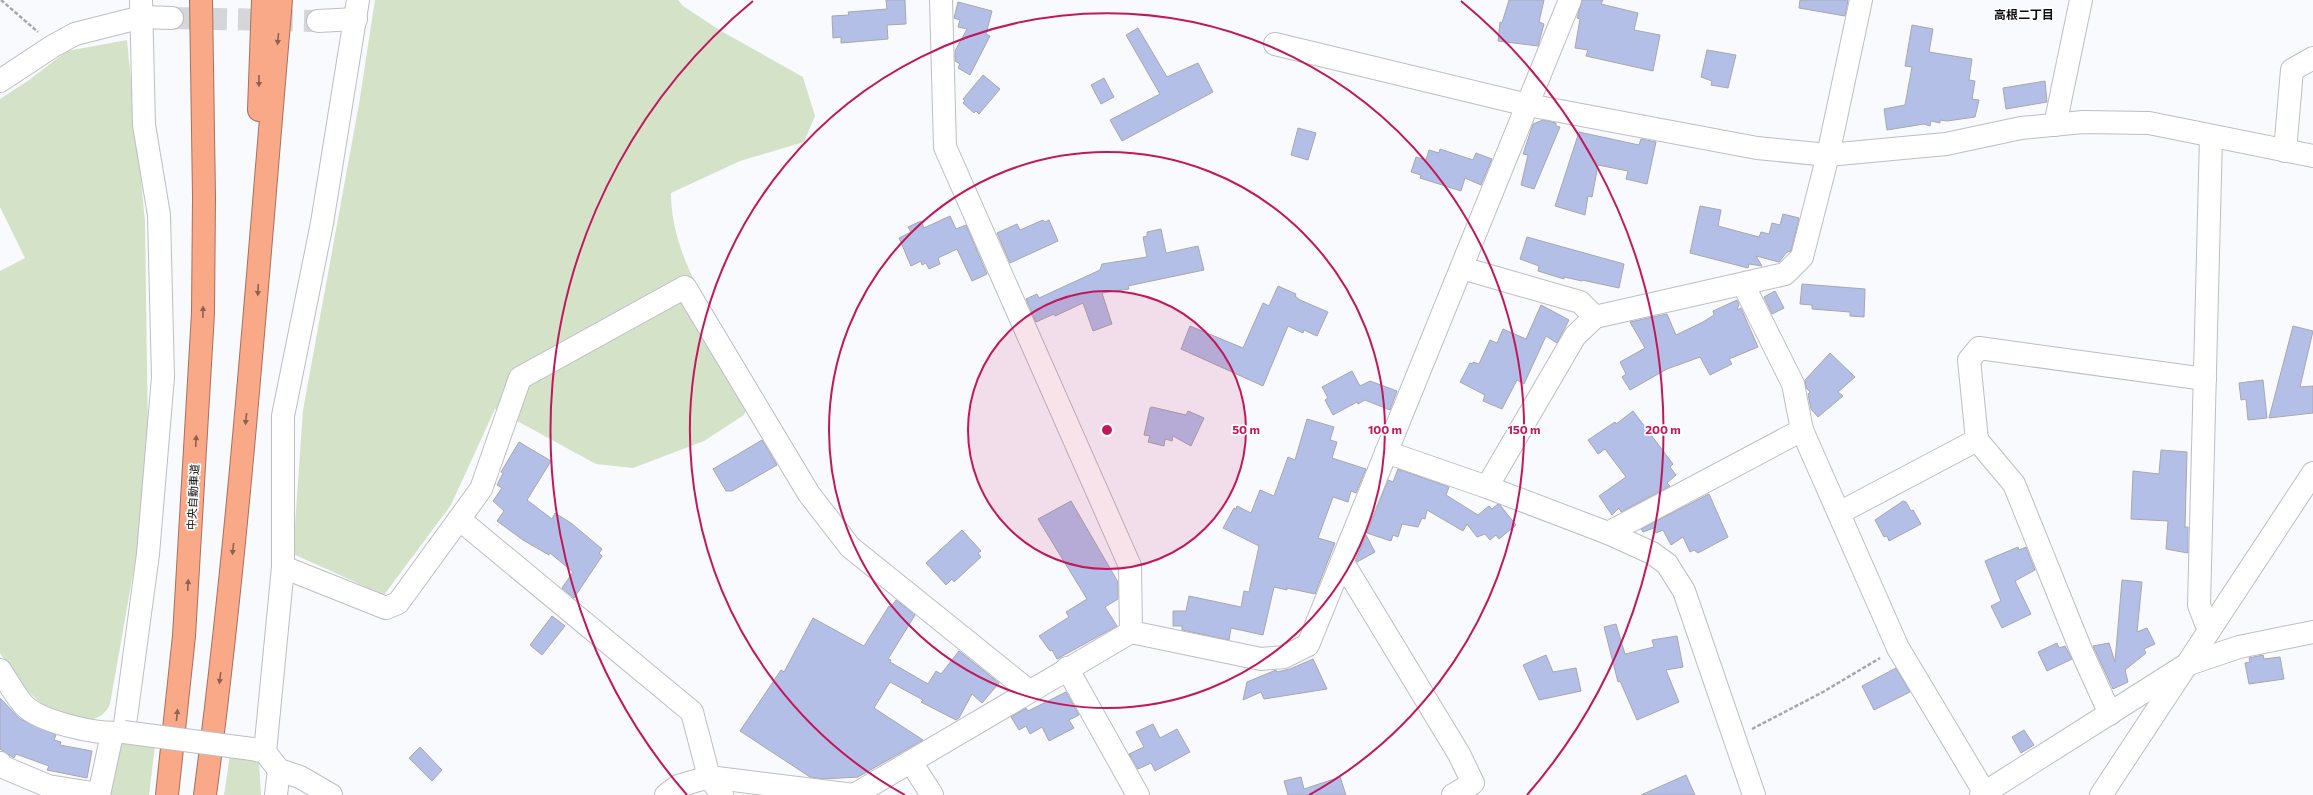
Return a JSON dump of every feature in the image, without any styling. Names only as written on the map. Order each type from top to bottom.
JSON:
[{"type":"highway","points":[[188,0],[204,197]]},
{"type":"highway","points":[[201,0],[204,197]]},
{"type":"highway","points":[[260,251],[259,65],[262,0]]},
{"type":"highway","points":[[205,795],[248,400],[281,0]]},
{"type":"highway","name":"中央自動車道","points":[[167,795],[186,604],[203,313],[204,197]]},
{"type":"street","points":[[941,0],[945,147],[1130,566],[1132,632]]},
{"type":"street","points":[[666,795],[678,786],[709,777],[854,795],[1068,668],[1132,632],[1261,659],[1284,657],[1308,645],[1570,0]]},
{"type":"street","points":[[1487,487],[1575,336],[1595,317],[1785,274],[1802,258],[1828,155],[1861,0]]},
{"type":"street","points":[[2055,125],[2081,0]]},
{"type":"street","points":[[0,764],[42,791],[99,795],[118,733],[148,554],[163,377],[159,214],[144,125],[142,9]]},
{"type":"street","points":[[0,81],[53,46],[75,34],[142,9],[172,18]]},
{"type":"street","points":[[259,751],[283,568],[283,416],[322,223],[357,10],[318,21]]},
{"type":"street","points":[[1275,44],[1528,105],[1757,148],[1828,155],[1946,144],[2021,128],[2082,122],[2149,123],[2313,156]]},
{"type":"street","points":[[2285,151],[2292,70],[2313,58]]},
{"type":"street","points":[[2209,630],[2199,605],[2211,136]]},
{"type":"street","points":[[1462,268],[1580,302],[1595,317]]},
{"type":"street","points":[[1743,284],[1793,384],[1802,430],[1898,648],[1984,795],[2186,666],[2239,647],[2313,632]]},
{"type":"street","points":[[283,568],[386,608],[398,603],[481,488],[520,378],[685,287],[810,494],[850,546],[1029,691]]},
{"type":"street","points":[[2110,714],[2081,650],[2014,484],[1977,440],[1969,360],[1979,348],[2205,379]]},
{"type":"street","points":[[1608,533],[1802,430]]},
{"type":"street","points":[[1839,513],[1977,440]]},
{"type":"street","points":[[1386,452],[1487,487],[1608,533],[1657,557],[1667,564],[1684,591],[1754,795]]},
{"type":"street","points":[[2101,795],[2313,473]]},
{"type":"street","points":[[459,519],[692,712],[709,777],[722,795]]},
{"type":"street","points":[[1342,561],[1459,754],[1473,783],[1453,795]]},
{"type":"street","points":[[1068,668],[1138,795]]},
{"type":"street","points":[[0,670],[26,708],[65,726],[259,751],[279,770],[300,777],[331,795]]},
{"type":"street","points":[[911,762],[932,795]]},
{"type":"street","points":[[276,795],[279,770]]},
{"type":"path","points":[[1,0],[12,7],[53,46]]},
{"type":"path","points":[[1735,738],[1823,692],[1898,648]]},
{"type":"green space","points":[[375,0],[678,0],[683,6],[721,31],[803,77],[815,116],[804,142],[740,161],[671,193],[673,219],[689,269],[714,318],[756,387],[744,415],[704,441],[633,468],[596,464],[495,409],[451,505],[384,595],[293,554],[303,410],[359,104]]},
{"type":"green space","points":[[127,40],[145,221],[148,442],[144,501],[136,557],[110,704],[104,713],[95,718],[85,720],[63,715],[52,710],[34,697],[16,676],[0,653],[0,271],[25,258],[0,207],[0,99],[29,80],[67,51]]},
{"type":"green space","points":[[123,742],[155,746],[149,795],[108,795],[117,746]]},
{"type":"green space","points":[[230,755],[254,758],[259,762],[261,795],[224,795]]},
{"type":"building","points":[[886,0],[905,0],[906,24],[887,25],[888,39],[841,43],[841,37],[833,38],[832,16],[849,15],[848,12],[887,9]]},
{"type":"building","points":[[1509,0],[1544,0],[1539,22],[1544,24],[1538,46],[1498,41],[1500,22],[1502,23]]},
{"type":"building","points":[[1582,0],[1603,0],[1601,4],[1638,13],[1634,30],[1660,35],[1653,71],[1586,56],[1588,50],[1575,48],[1580,19],[1577,18]]},
{"type":"building","points":[[1800,0],[1848,0],[1845,16],[1799,8]]},
{"type":"building","points":[[958,2],[992,11],[986,34],[990,36],[970,75],[958,68],[960,64],[955,61],[955,51],[967,29],[958,27],[960,20],[954,18]]},
{"type":"building","points":[[1912,25],[1933,29],[1929,52],[1972,59],[1969,80],[1975,81],[1972,99],[1979,100],[1975,117],[1947,121],[1940,120],[1940,123],[1931,121],[1930,126],[1924,124],[1887,130],[1884,109],[1905,105],[1912,67],[1905,66]]},
{"type":"building","points":[[1138,28],[1167,77],[1198,63],[1213,92],[1122,141],[1110,120],[1160,94],[1126,35]]},
{"type":"building","points":[[1707,50],[1736,55],[1728,88],[1711,85],[1712,81],[1701,77]]},
{"type":"building","points":[[983,75],[1000,89],[979,114],[976,111],[974,113],[963,103],[965,101],[963,99]]},
{"type":"building","points":[[1104,78],[1114,97],[1101,104],[1091,85]]},
{"type":"building","points":[[2045,81],[2047,102],[2006,109],[2003,88]]},
{"type":"building","points":[[1543,120],[1556,123],[1556,126],[1560,127],[1534,189],[1521,185],[1528,155],[1523,154],[1533,124]]},
{"type":"building","points":[[1298,128],[1316,133],[1308,160],[1291,155]]},
{"type":"building","points":[[1579,132],[1639,145],[1641,139],[1656,142],[1647,184],[1626,179],[1628,171],[1598,165],[1592,197],[1588,196],[1585,215],[1555,206]]},
{"type":"building","points":[[1440,149],[1473,160],[1476,153],[1492,159],[1481,185],[1465,178],[1461,191],[1420,178],[1421,175],[1411,172],[1416,157],[1426,160],[1429,150],[1439,153]]},
{"type":"building","points":[[1700,206],[1721,210],[1718,226],[1759,237],[1761,232],[1769,234],[1772,223],[1780,225],[1783,214],[1799,218],[1791,251],[1787,252],[1779,262],[1756,256],[1762,266],[1749,264],[1748,268],[1690,253]]},
{"type":"building","points":[[950,216],[956,229],[966,225],[987,274],[972,281],[957,249],[938,258],[940,264],[929,269],[926,263],[922,265],[921,261],[911,266],[899,238],[911,232],[908,227],[921,221],[924,228]]},
{"type":"building","points":[[1043,220],[1045,222],[1049,220],[1058,241],[1010,263],[997,233],[1017,224],[1020,230]]},
{"type":"building","points":[[1161,229],[1166,253],[1198,246],[1204,270],[1128,286],[1129,289],[1102,293],[1112,324],[1093,331],[1083,303],[1055,316],[1054,314],[1036,322],[1026,299],[1037,294],[1039,298],[1100,270],[1102,264],[1147,257],[1143,237],[1147,236],[1147,232]]},
{"type":"building","points":[[1527,237],[1624,264],[1619,288],[1564,277],[1564,279],[1538,271],[1539,266],[1520,259]]},
{"type":"building","points":[[1802,284],[1865,289],[1864,317],[1850,316],[1850,312],[1812,309],[1812,305],[1800,304]]},
{"type":"building","points":[[1278,286],[1296,294],[1295,296],[1300,300],[1328,312],[1317,336],[1304,330],[1303,333],[1288,326],[1263,386],[1181,349],[1190,326],[1243,348],[1263,303],[1269,306]]},
{"type":"building","points":[[1775,291],[1784,308],[1772,314],[1764,297]]},
{"type":"building","points":[[1737,300],[1739,304],[1737,310],[1741,308],[1758,347],[1729,359],[1732,364],[1710,375],[1700,357],[1667,369],[1630,390],[1622,377],[1626,374],[1620,362],[1645,348],[1630,322],[1667,314],[1676,335],[1714,315],[1713,311]]},
{"type":"building","points":[[1541,305],[1569,320],[1557,343],[1546,336],[1524,384],[1517,380],[1502,409],[1483,401],[1485,395],[1460,382],[1470,363],[1473,364],[1473,362],[1479,364],[1490,340],[1497,343],[1503,329],[1526,339]]},
{"type":"building","points":[[2293,326],[2313,331],[2300,387],[2313,386],[2313,413],[2269,418]]},
{"type":"building","points":[[1830,353],[1855,377],[1838,392],[1843,396],[1818,417],[1811,409],[1808,394],[1810,392],[1806,388],[1805,380]]},
{"type":"building","points":[[1352,371],[1360,386],[1370,381],[1397,391],[1390,410],[1365,400],[1358,404],[1357,402],[1333,415],[1325,400],[1328,398],[1322,387]]},
{"type":"building","points":[[2263,380],[2267,418],[2248,420],[2246,399],[2241,400],[2239,383]]},
{"type":"building","points":[[1152,407],[1186,415],[1188,411],[1204,418],[1191,446],[1173,436],[1172,441],[1165,439],[1164,446],[1148,442],[1150,436],[1144,435],[1150,408]]},
{"type":"building","points":[[1633,411],[1673,464],[1670,467],[1676,475],[1667,483],[1670,486],[1621,512],[1619,508],[1612,515],[1599,496],[1626,477],[1605,449],[1598,454],[1588,440],[1615,422],[1616,424]]},
{"type":"building","points":[[1307,419],[1334,427],[1330,440],[1337,442],[1332,458],[1366,469],[1356,493],[1351,491],[1348,502],[1333,497],[1318,538],[1335,543],[1315,594],[1287,588],[1287,590],[1274,587],[1263,635],[1231,628],[1229,640],[1182,630],[1182,626],[1173,626],[1173,611],[1186,611],[1189,596],[1241,607],[1244,591],[1249,592],[1259,546],[1223,528],[1234,508],[1236,509],[1237,506],[1251,513],[1260,490],[1274,496],[1288,457],[1295,460]]},
{"type":"building","points":[[762,440],[777,465],[732,491],[726,491],[713,469]]},
{"type":"building","points":[[519,442],[551,461],[527,500],[552,519],[555,513],[571,523],[602,549],[599,553],[602,556],[574,598],[562,588],[573,572],[550,553],[549,555],[523,540],[497,521],[504,511],[493,501],[502,488],[497,485],[503,473],[501,472]]},
{"type":"building","points":[[2161,450],[2187,452],[2185,527],[2188,527],[2188,553],[2166,549],[2168,521],[2131,519],[2133,471],[2159,474]]},
{"type":"building","points":[[1398,469],[1449,487],[1446,495],[1478,515],[1489,506],[1492,509],[1498,504],[1516,525],[1499,539],[1496,535],[1490,540],[1485,534],[1477,537],[1467,524],[1463,531],[1427,510],[1425,519],[1422,518],[1418,527],[1402,524],[1398,537],[1393,535],[1391,541],[1367,533],[1388,480],[1393,482]]},
{"type":"building","points":[[1709,494],[1728,537],[1698,553],[1694,550],[1690,552],[1683,537],[1671,545],[1663,530],[1656,533],[1654,528],[1643,532],[1641,529]]},
{"type":"building","points":[[1071,501],[1118,582],[1118,599],[1105,607],[1117,626],[1057,659],[1052,650],[1050,651],[1039,636],[1069,617],[1066,612],[1087,599],[1038,519]]},
{"type":"building","points":[[1903,501],[1906,502],[1911,511],[1913,510],[1921,524],[1889,541],[1887,536],[1884,537],[1875,520]]},
{"type":"building","points":[[962,530],[981,551],[978,553],[981,557],[954,582],[952,579],[946,585],[926,563]]},
{"type":"building","points":[[1366,535],[1375,552],[1357,562],[1356,560]]},
{"type":"building","points":[[2018,547],[2019,550],[2026,547],[2035,570],[2015,581],[2031,614],[2002,628],[1991,606],[2001,601],[1985,561]]},
{"type":"building","points":[[2122,580],[2142,582],[2137,632],[2147,628],[2155,644],[2144,649],[2146,653],[2125,670],[2128,682],[2113,689],[2093,646],[2109,643],[2115,662]]},
{"type":"building","points":[[896,600],[915,615],[888,659],[891,660],[890,662],[928,684],[936,671],[941,674],[959,651],[999,683],[982,703],[972,694],[959,718],[956,720],[921,702],[923,700],[890,682],[874,708],[923,740],[858,777],[823,779],[810,777],[740,731],[781,670],[784,672],[813,618],[864,646],[889,606],[891,607]]},
{"type":"building","points":[[552,616],[565,626],[542,655],[530,645]]},
{"type":"building","points":[[1616,624],[1625,654],[1654,647],[1652,640],[1677,636],[1683,667],[1666,670],[1679,702],[1637,720],[1620,681],[1618,682],[1604,627]]},
{"type":"building","points":[[2057,643],[2059,648],[2065,646],[2072,659],[2047,671],[2038,652]]},
{"type":"building","points":[[1546,655],[1553,672],[1576,668],[1581,691],[1539,700],[1523,665]]},
{"type":"building","points":[[2263,655],[2264,659],[2280,657],[2284,679],[2249,684],[2245,663],[2250,662],[2249,658]]},
{"type":"building","points":[[1313,659],[1327,689],[1264,699],[1261,692],[1243,700],[1247,682],[1276,670],[1277,672],[1290,669]]},
{"type":"building","points":[[1896,668],[1910,692],[1874,710],[1862,686]]},
{"type":"building","points":[[1066,692],[1079,715],[1069,720],[1074,728],[1049,741],[1042,727],[1030,734],[1026,726],[1019,730],[1011,717],[1026,708],[1028,711]]},
{"type":"building","points":[[0,698],[20,719],[56,735],[54,740],[61,742],[60,745],[92,751],[87,778],[47,770],[49,766],[16,754],[14,758],[0,749]]},
{"type":"building","points":[[1153,724],[1160,738],[1177,729],[1190,752],[1155,771],[1151,763],[1138,769],[1129,754],[1144,747],[1136,732]]},
{"type":"building","points":[[2024,730],[2034,745],[2021,753],[2012,737]]},
{"type":"building","points":[[420,747],[442,770],[432,781],[409,758]]},
{"type":"building","points":[[1686,775],[1695,795],[1641,795]]},
{"type":"building","points":[[1301,777],[1304,789],[1340,777],[1346,795],[1288,795],[1284,781]]},
{"type":"tunnel","points":[[172,18],[318,21]]},
{"type":"district","name":"高根二丁目","points":[[2024,15]]}]
